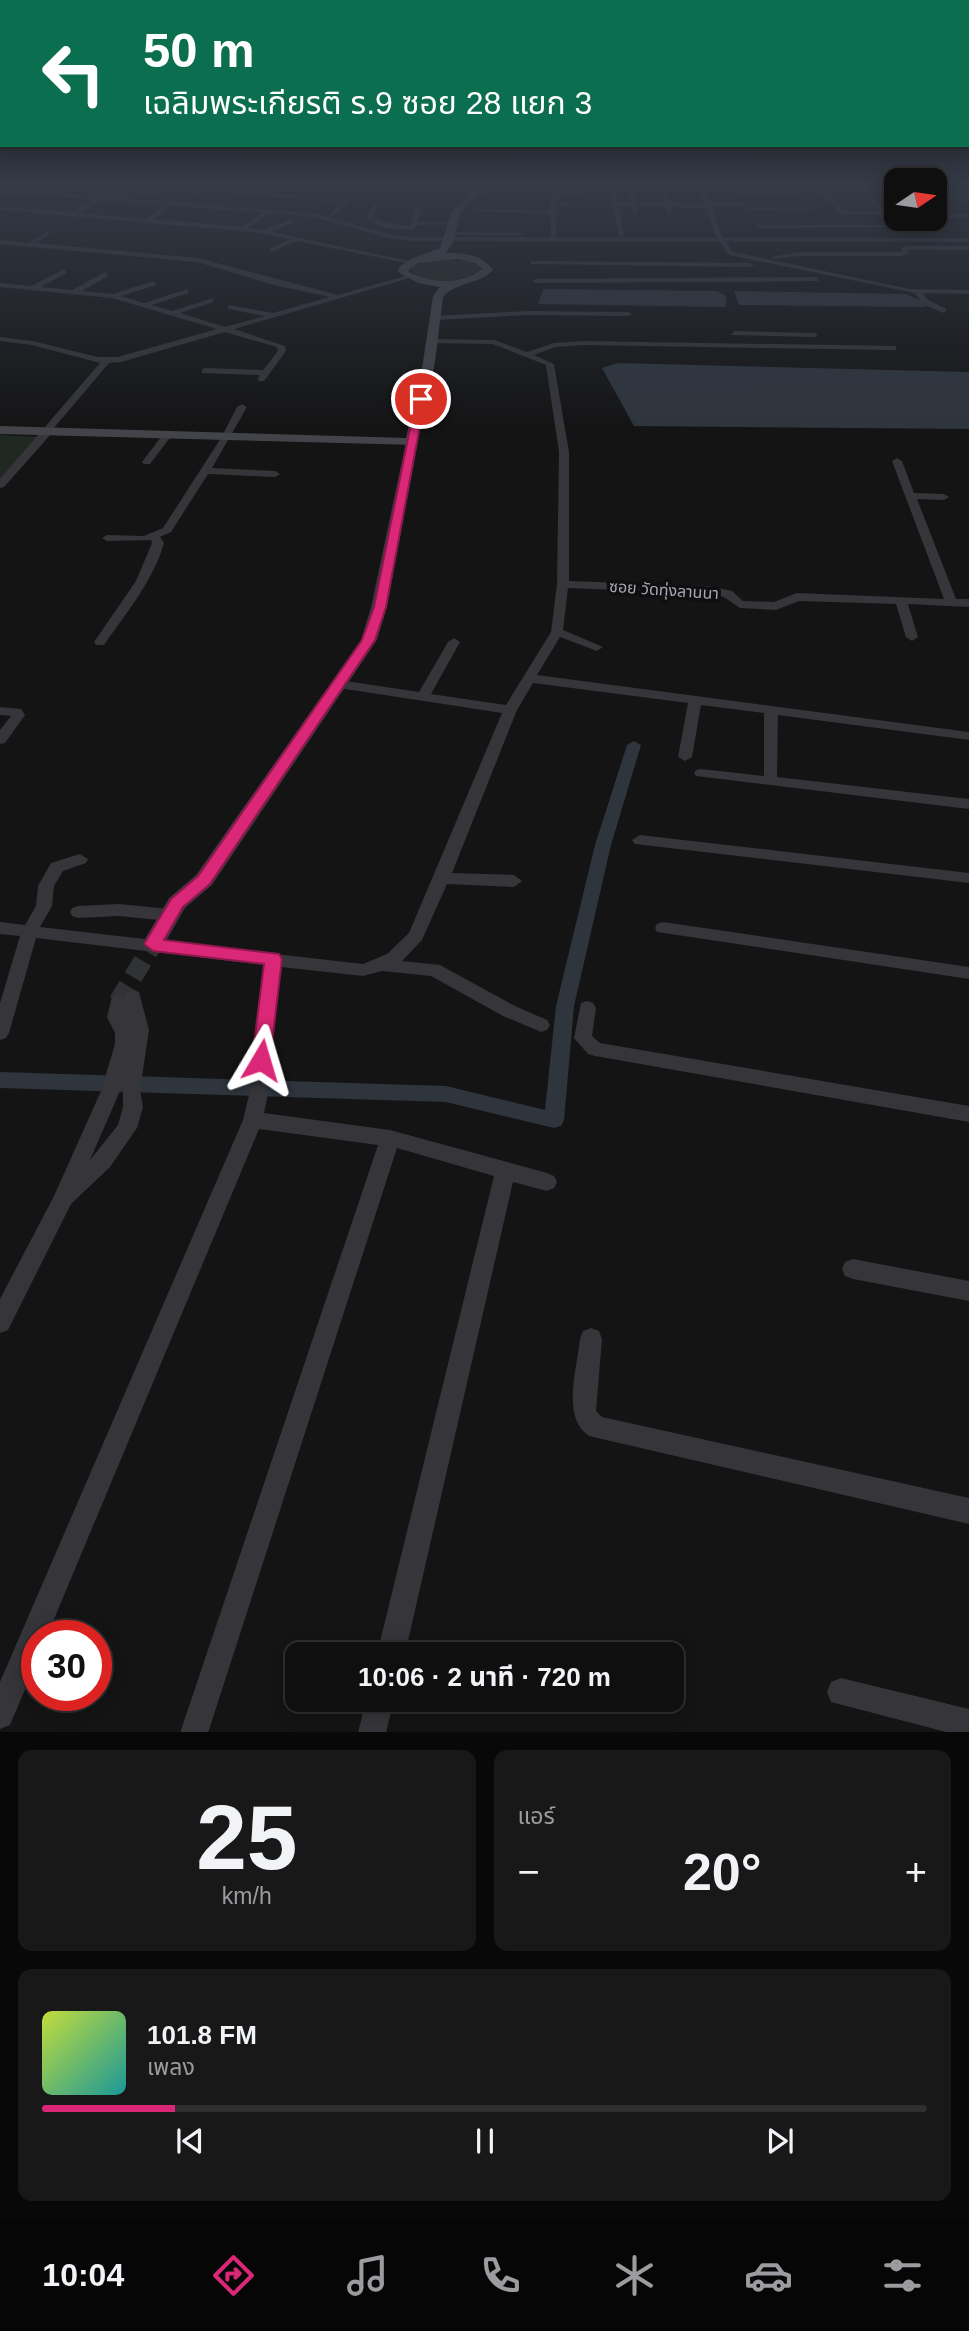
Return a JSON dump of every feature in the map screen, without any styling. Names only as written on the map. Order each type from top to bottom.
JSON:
[{"type":"main road","points":[[407,266],[403,270],[410,277],[430,282],[457,282],[479,278],[488,270],[484,266]]},
{"type":"main road","points":[[430,282],[438,296]]},
{"type":"main road","points":[[0,430],[412,442],[438,296],[444,288],[457,282]]},
{"type":"street","points":[[218,266],[338,297]]},
{"type":"street","points":[[787,266],[918,292],[969,292]]},
{"type":"street","points":[[33,288],[64,271]]},
{"type":"street","points":[[74,292],[105,274]]},
{"type":"street","points":[[0,339],[32,343],[106,361],[125,358],[410,277]]},
{"type":"street","points":[[536,281],[846,279]]},
{"type":"street","points":[[113,296],[153,283]]},
{"type":"street","points":[[0,285],[113,296],[228,328],[283,348],[263,376],[205,371]]},
{"type":"street","points":[[145,305],[185,291]]},
{"type":"street","points":[[918,292],[929,305],[944,311]]},
{"type":"street","points":[[174,313],[211,300]]},
{"type":"street","points":[[231,307],[274,315]]},
{"type":"street","points":[[183,310],[210,318]]},
{"type":"street","points":[[433,318],[529,313],[628,314]]},
{"type":"street","points":[[678,333],[679,345]]},
{"type":"street","points":[[734,333],[814,335]]},
{"type":"street","points":[[793,334],[803,347]]},
{"type":"street","points":[[432,341],[489,342],[509,354],[529,354],[547,346],[569,343],[893,348]]},
{"type":"street","points":[[0,928],[363,970],[381,965],[401,953],[416,936],[510,710],[557,632],[563,583],[564,452],[550,364],[529,354]]},
{"type":"street","points":[[0,485],[106,361]]},
{"type":"street","points":[[107,538],[155,537],[167,530],[207,471],[242,407]]},
{"type":"street","points":[[147,462],[167,435]]},
{"type":"street","points":[[153,944],[177,903],[204,880],[369,640],[380,607],[412,442]]},
{"type":"street","points":[[897,461],[951,602]]},
{"type":"street","points":[[207,471],[275,474]]},
{"type":"street","points":[[910,496],[944,497]]},
{"type":"street","points":[[100,642],[142,580],[156,551],[158,543],[155,537]]},
{"type":"street","name":"ซอย วัดทุ่งลานนา","points":[[563,583],[709,590],[728,594],[740,604],[769,606],[781,605],[797,597],[969,603]]},
{"type":"street","points":[[901,600],[912,636]]},
{"type":"street","points":[[557,632],[597,647]]},
{"type":"street","points":[[423,696],[454,642]]},
{"type":"street","points":[[528,678],[969,736]]},
{"type":"street","points":[[339,684],[510,710]]},
{"type":"street","points":[[685,757],[695,700]]},
{"type":"street","points":[[0,710],[16,712],[18,715],[0,740]]},
{"type":"street","points":[[771,710],[771,776]]},
{"type":"street","points":[[701,774],[969,804]]},
{"type":"street","points":[[640,840],[969,878]]},
{"type":"street","points":[[0,1033],[30,930],[44,906],[46,886],[57,867],[80,859]]},
{"type":"street","points":[[441,878],[514,881]]},
{"type":"street","points":[[78,912],[119,910],[169,915]]},
{"type":"street","points":[[663,928],[969,973]]},
{"type":"street","points":[[261,1060],[273,959]]},
{"type":"street","points":[[381,965],[434,970],[509,1011],[541,1025]]},
{"type":"street","points":[[0,1322],[121,1091],[126,1064],[124,1033],[116,1017],[126,1000]]},
{"type":"street","points":[[587,1008],[583,1038],[595,1049],[969,1114]]},
{"type":"street","points":[[62,1202],[118,1143],[127,1128],[133,1107],[121,1091]]},
{"type":"street","points":[[0,1716],[253,1120],[258,1093]]},
{"type":"street","points":[[253,1120],[390,1138],[547,1182]]},
{"type":"street","points":[[194,1732],[390,1138]]},
{"type":"street","points":[[394,1642],[505,1171]]},
{"type":"street","points":[[853,1269],[969,1291]]},
{"type":"street","points":[[591,1339],[583,1411],[587,1421],[597,1428],[969,1511]]},
{"type":"street","points":[[841,1692],[969,1723]]},
{"type":"street","points":[[372,1732],[377,1712]]},
{"type":"shaded area","points":[[478,266],[480,271],[464,278],[445,281],[418,276],[411,271],[414,267]]},
{"type":"shaded area","points":[[543,289],[717,291],[726,296],[726,307],[538,304]]},
{"type":"shaded area","points":[[734,291],[906,294],[921,301],[926,307],[739,305]]},
{"type":"shaded area","points":[[618,363],[969,372],[969,429],[634,426],[602,368]]},
{"type":"shaded area","points":[[0,435],[43,437],[0,484]]},
{"type":"waterway","points":[[0,1080],[446,1094],[554,1120],[565,1006],[603,845],[634,745]]},
{"type":"tunnel","points":[[118,1002],[153,944]]},
{"type":"tunnel","points":[[258,1093],[261,1060]]},
{"type":"route","points":[[261,1060],[273,959],[153,944],[177,903],[204,880],[369,640],[380,607],[421,399]]}]
